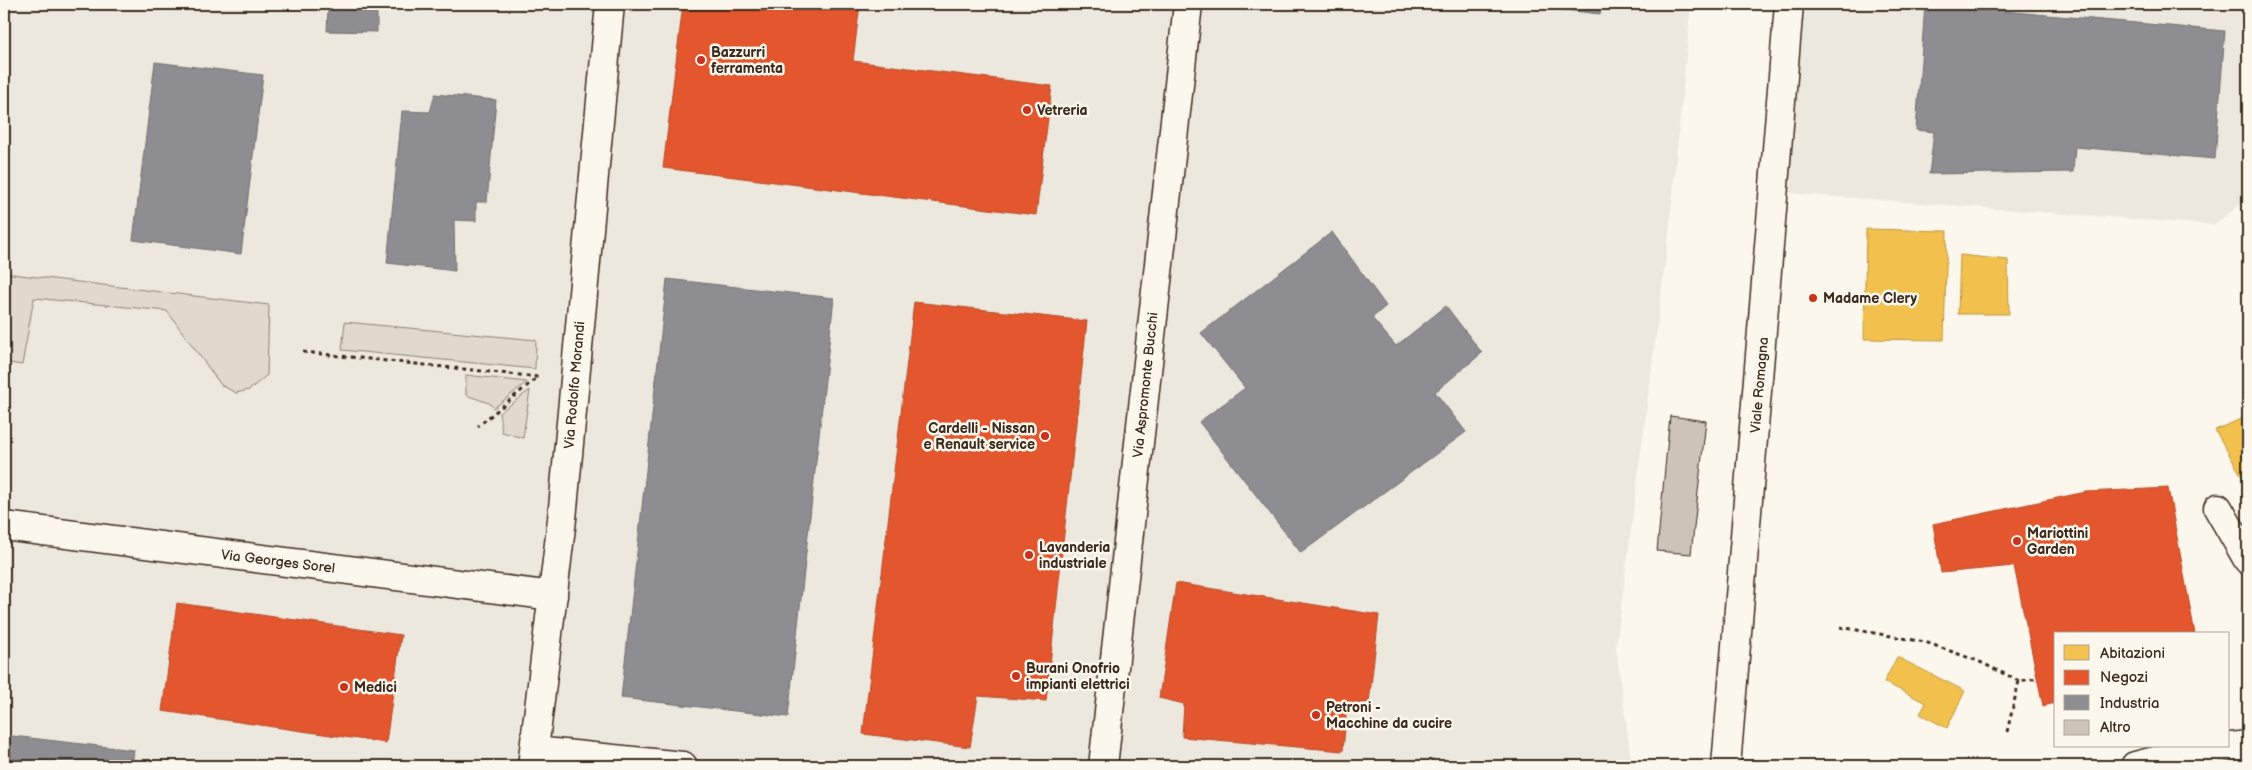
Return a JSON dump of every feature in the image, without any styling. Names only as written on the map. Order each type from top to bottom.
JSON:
[{"type":"street","name":"Via Rodolfo Morandi","points":[[533,758],[562,519],[610,4]]},
{"type":"street","name":"Via Aspromonte Bucchi","points":[[1104,766],[1188,4]]},
{"type":"street","name":"Viale Romagna","points":[[1726,766],[1789,4]]},
{"type":"street","points":[[2218,508],[2248,560]]},
{"type":"street","name":"Via Georges Sorel","points":[[4,526],[553,596]]},
{"type":"street","points":[[2230,747],[2248,745]]},
{"type":"street","points":[[2135,766],[2189,752],[2223,748]]},
{"type":"street","points":[[533,758],[683,766]]},
{"type":"path","points":[[303,352],[538,377],[478,426]]},
{"type":"path","points":[[1840,627],[1925,642],[1978,661],[2019,681],[2037,678]]},
{"type":"path","points":[[2007,732],[2019,681]]},
{"type":"shaded area","points":[[4,4],[1691,4],[1669,233],[1616,647],[1632,766],[4,766]]},
{"type":"shaded area","points":[[1799,4],[2248,4],[2248,199],[2213,225],[1785,193]]},
{"type":"shaded area","points":[[4,273],[269,305],[267,375],[249,390],[236,393],[221,385],[167,311],[34,298],[22,365],[4,362]]},
{"type":"shaded area","points":[[345,322],[536,340],[535,369],[342,350]]},
{"type":"shaded area","points":[[466,375],[527,382],[494,408],[489,403],[466,395]]},
{"type":"shaded area","points":[[530,390],[523,438],[502,432],[499,413]]},
{"type":"building: Abitazioni","points":[[1866,229],[1947,231],[1944,340],[1864,339]]},
{"type":"building: Abitazioni","points":[[1960,255],[2008,260],[2009,314],[1958,314]]},
{"type":"building: Abitazioni","points":[[2248,416],[2248,480],[2245,482],[2215,430]]},
{"type":"building: Abitazioni","points":[[1897,657],[1965,691],[1947,728],[1920,714],[1926,703],[1884,682]]},
{"type":"building: Negozi","points":[[683,4],[860,4],[853,61],[1052,86],[1036,215],[663,168]]},
{"type":"building: Negozi","points":[[914,302],[1087,321],[1046,701],[978,696],[970,747],[863,734]]},
{"type":"building: Negozi","points":[[2168,488],[2195,632],[2054,632],[2054,703],[2043,706],[2014,566],[1941,573],[1933,524],[2086,492]]},
{"type":"building: Negozi","points":[[1176,583],[1379,615],[1369,703],[1347,704],[1343,751],[1182,737],[1184,704],[1159,698]]},
{"type":"building: Negozi","points":[[177,603],[401,635],[386,743],[162,711]]},
{"type":"building: Industria","points":[[415,4],[434,4],[418,11]]},
{"type":"building: Industria","points":[[1511,4],[1601,4],[1600,14]]},
{"type":"building: Industria","points":[[1925,4],[2225,31],[2215,159],[2075,147],[2073,172],[1929,174],[1934,132],[1916,130]]},
{"type":"building: Industria","points":[[328,8],[377,11],[377,32],[327,31]]},
{"type":"building: Industria","points":[[155,62],[263,75],[241,254],[133,240]]},
{"type":"building: Industria","points":[[435,94],[496,100],[487,202],[476,202],[476,221],[454,220],[455,271],[387,263],[402,111],[430,112]]},
{"type":"building: Industria","points":[[1332,232],[1386,306],[1372,318],[1396,346],[1446,306],[1482,353],[1435,392],[1466,432],[1301,553],[1199,422],[1245,388],[1201,333]]},
{"type":"building: Industria","points":[[667,279],[834,298],[788,717],[621,698]]},
{"type":"building: Industria","points":[[4,735],[134,750],[132,766],[4,766]]},
{"type":"building: Altro","points":[[1670,416],[1706,421],[1691,554],[1657,551]]},
{"type":"place","name":"Bazzurri ferramenta","points":[[701,60]]},
{"type":"place","name":"Vetreria","points":[[1027,110]]},
{"type":"place","name":"Madame Clery","points":[[1813,298]]},
{"type":"place","name":"Cardelli - Nissan e Renault service","points":[[1045,436]]},
{"type":"place","name":"Mariottini Garden","points":[[2017,541]]},
{"type":"place","name":"Lavanderia industriale","points":[[1029,555]]},
{"type":"place","name":"Burani Onofrio impianti elettrici","points":[[1016,676]]},
{"type":"place","name":"Medici","points":[[344,687]]},
{"type":"place","name":"Petroni - Macchine da cucire","points":[[1316,715]]}]
